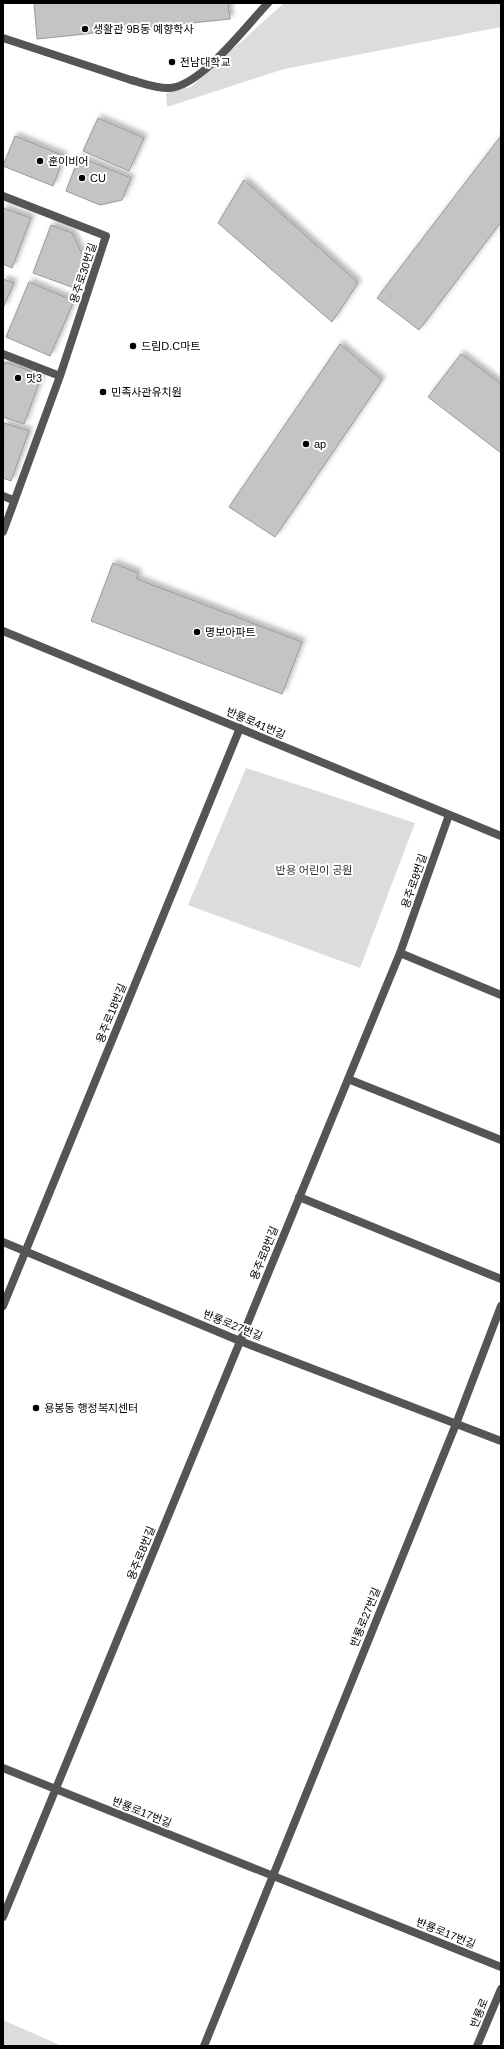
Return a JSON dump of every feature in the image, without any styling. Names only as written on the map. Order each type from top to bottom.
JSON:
[{"type":"street","points":[[3,38],[131,80],[152,86],[170,88],[186,83],[205,70],[268,3]]},
{"type":"street","name":"용주로30번길","points":[[3,196],[106,236],[60,376],[13,500],[3,532]]},
{"type":"street","points":[[3,354],[60,376]]},
{"type":"street","points":[[3,496],[13,500]]},
{"type":"street","name":"반룡로41번길","points":[[3,631],[240,728],[449,816],[501,836]]},
{"type":"street","name":"용주로18번길","points":[[3,1306],[240,728]]},
{"type":"street","name":"용주로8번길","points":[[3,1917],[400,953],[449,816]]},
{"type":"street","points":[[400,953],[501,996]]},
{"type":"street","points":[[348,1079],[501,1140]]},
{"type":"street","points":[[299,1197],[501,1279]]},
{"type":"street","name":"반룡로27번길","points":[[3,1242],[240,1341],[501,1441]]},
{"type":"street","name":"반룡로27번길","points":[[272,1876],[456,1424],[501,1306]]},
{"type":"street","name":"반룡로17번길","points":[[3,1768],[501,1967]]},
{"type":"street","points":[[204,2046],[272,1876]]},
{"type":"street","name":"반룡로","points":[[477,2046],[501,1989]]},
{"type":"green space","points":[[284,3],[501,3],[501,27],[284,69],[167,107],[166,93],[191,87]]},
{"type":"green space","name":"반용 어린이 공원","points":[[246,768],[415,823],[360,968],[188,905]]},
{"type":"green space","points":[[3,2020],[62,2046],[3,2046]]},
{"type":"building","name":"생활관 9B동 예향학사","points":[[34,3],[228,3],[230,19],[37,39]]},
{"type":"building","points":[[98,118],[144,138],[129,171],[83,151]]},
{"type":"building","points":[[15,136],[64,156],[53,186],[3,166]]},
{"type":"building","points":[[501,136],[501,222],[419,330],[377,298]]},
{"type":"building","points":[[79,157],[131,178],[122,200],[100,205],[66,191]]},
{"type":"building","points":[[244,180],[358,283],[332,322],[218,223]]},
{"type":"building","points":[[3,208],[31,218],[12,268],[3,264]]},
{"type":"building","points":[[51,225],[72,233],[85,260],[74,288],[33,273]]},
{"type":"building","points":[[3,279],[14,283],[3,308]]},
{"type":"building","points":[[29,282],[74,301],[50,356],[6,337]]},
{"type":"building","name":"ap","points":[[340,344],[382,380],[275,537],[229,507]]},
{"type":"building","points":[[461,354],[501,384],[501,453],[428,397]]},
{"type":"building","points":[[5,362],[42,375],[24,424],[3,417],[3,368]]},
{"type":"building","points":[[4,423],[29,431],[11,481],[3,478]]},
{"type":"building","name":"명보아파트","points":[[113,563],[138,573],[137,579],[302,642],[282,694],[91,621]]},
{"type":"place","name":"생활관 9B동 예향학사","points":[[85,29]]},
{"type":"place","name":"전남대학교","points":[[172,62]]},
{"type":"place","name":"훈이비어","points":[[40,161]]},
{"type":"place","name":"CU","points":[[82,178]]},
{"type":"place","name":"드림D.C마트","points":[[133,346]]},
{"type":"place","name":"맛3","points":[[18,378]]},
{"type":"place","name":"민족사관유치원","points":[[103,392]]},
{"type":"place","name":"ap","points":[[306,444]]},
{"type":"place","name":"명보아파트","points":[[197,632]]},
{"type":"place","name":"용봉동 행정복지센터","points":[[36,1408]]}]
